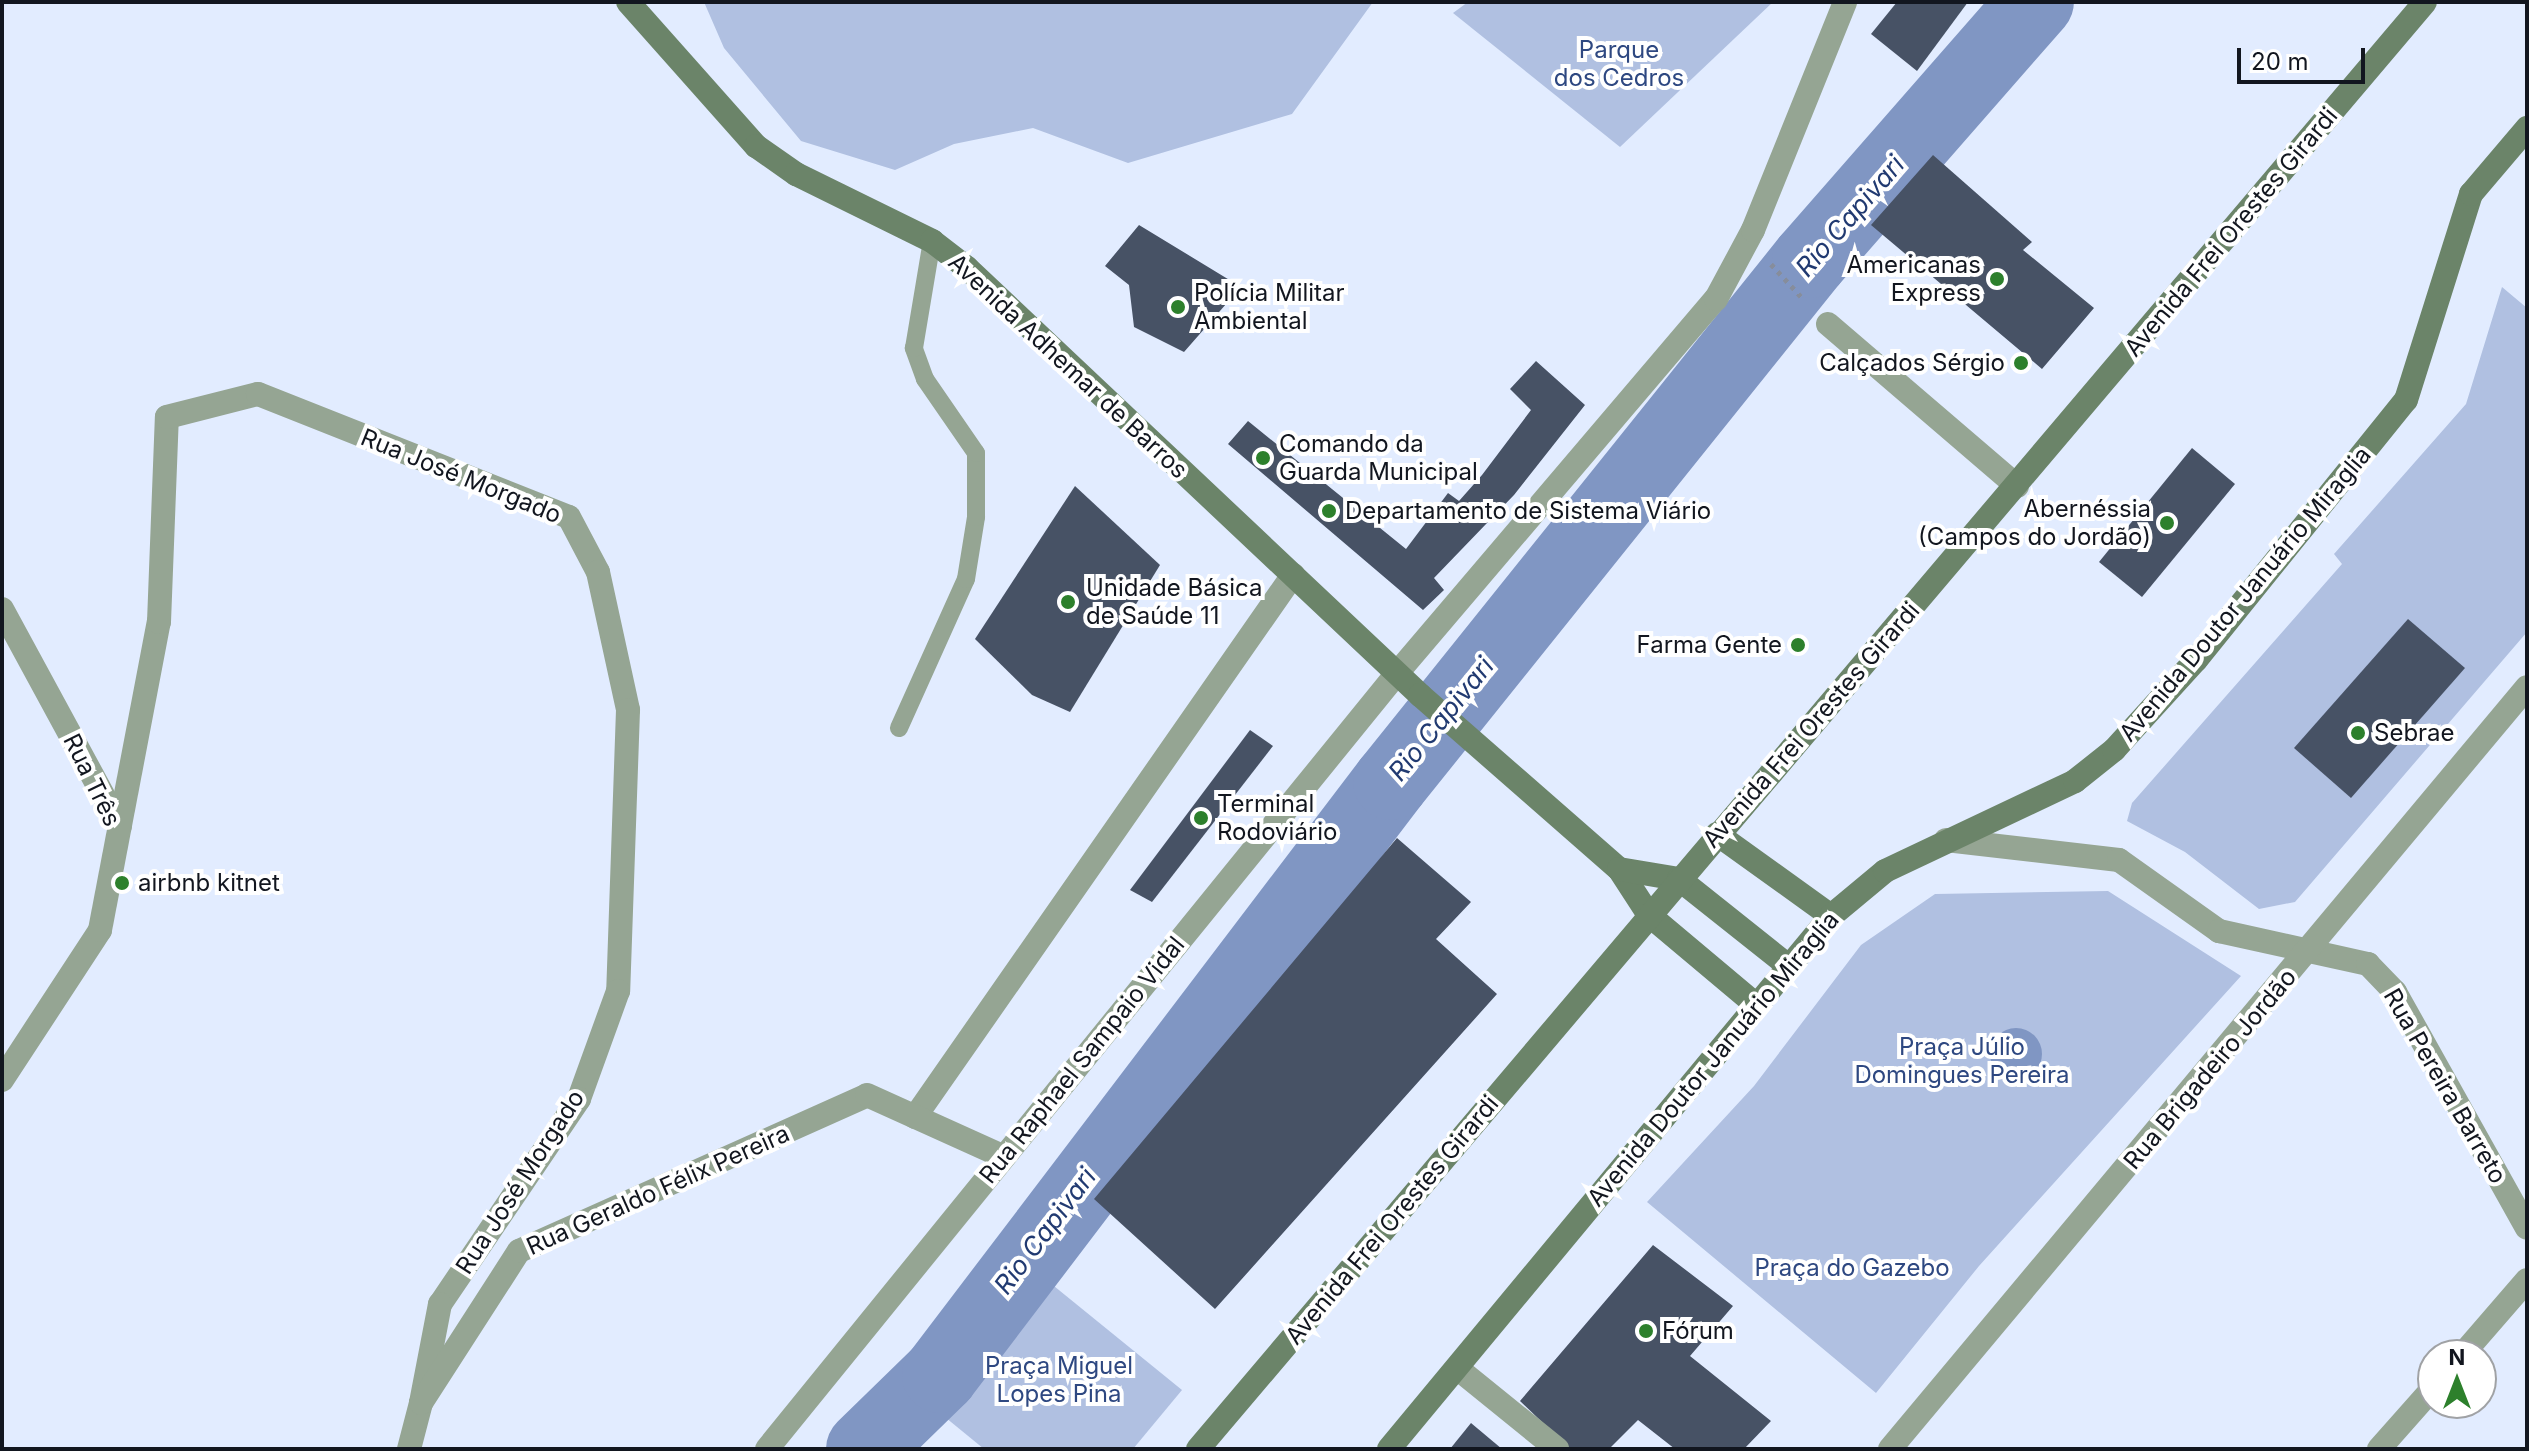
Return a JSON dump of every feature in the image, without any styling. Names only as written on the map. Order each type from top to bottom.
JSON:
[{"type":"main road","name":"Avenida Adhemar de Barros","points":[[628,2],[756,146],[796,174],[932,241],[1420,695],[1619,869],[1649,915],[1755,1004]]},
{"type":"main road","name":"Avenida Frei Orestes Girardi","points":[[1198,1449],[1717,834],[2017,486],[2420,3]]},
{"type":"main road","name":"Avenida Doutor Januário Miraglia","points":[[1389,1449],[1787,965],[1831,916],[1885,871],[2075,781],[2114,750],[2196,660],[2406,400],[2471,194],[2527,128]]},
{"type":"main road","points":[[1717,834],[1831,916]]},
{"type":"main road","points":[[1619,869],[1679,879],[1787,965]]},
{"type":"street","name":"Rua Raphael Sampaio Vidal","points":[[767,1449],[1398,672],[1716,299],[1753,230],[1845,2]]},
{"type":"street","points":[[1820,316],[2017,486]]},
{"type":"street","name":"Rua José Morgado","points":[[120,826],[159,622],[167,417],[258,394],[569,517],[598,572],[628,710],[618,991],[579,1099],[440,1304],[421,1403]]},
{"type":"street","points":[[915,1117],[1293,575]]},
{"type":"street","name":"Rua Três","points":[[2,609],[120,826],[100,930],[2,1080]]},
{"type":"street","name":"Rua Brigadeiro Jordão","points":[[1890,1449],[2527,687]]},
{"type":"street","name":"Rua Pereira Barreto","points":[[1946,840],[2119,860],[2219,931],[2306,954],[2368,964],[2395,992],[2527,1228]]},
{"type":"street","name":"Rua Geraldo Félix Pereira","points":[[409,1449],[421,1403],[519,1251],[867,1095],[1004,1157]]},
{"type":"street","points":[[2476,1339],[2527,1280]]},
{"type":"street","points":[[1457,1368],[1557,1449]]},
{"type":"street","points":[[2379,1449],[2417,1406]]},
{"type":"lane","points":[[899,728],[966,579],[976,517],[976,453],[925,379],[914,348],[932,241]]},
{"type":"path","points":[[1774,270],[1820,316]]},
{"type":"green space","points":[[704,2],[1373,2],[1292,114],[1128,163],[1033,128],[954,144],[895,170],[801,141],[724,48]]},
{"type":"green space","name":"Parque dos Cedros","points":[[1468,2],[1773,2],[1620,147],[1453,13]]},
{"type":"green space","points":[[2502,287],[2527,308],[2527,632],[2295,902],[2259,909],[2185,852],[2127,821],[2132,803],[2342,564],[2334,554],[2466,404]]},
{"type":"green space","name":"Praça Júlio Domingues Pereira","points":[[2108,891],[2241,976],[1979,1266],[1876,1393],[1647,1202],[1754,1086],[1861,945],[1935,894]]},
{"type":"green space","name":"Praça Miguel Lopes Pina","points":[[1049,1282],[1182,1390],[1133,1449],[984,1449],[940,1413]]},
{"type":"shaded area","points":[[2016,1028],[2034,1036],[2042,1054],[2034,1072],[2016,1080],[1998,1072],[1990,1054],[1998,1036]]},
{"type":"building","points":[[1897,2],[1968,2],[1917,71],[1871,34]]},
{"type":"building","name":"Americanas Express","points":[[1933,155],[2032,242],[2023,250],[2094,308],[2042,369],[1871,225]]},
{"type":"building","name":"Polícia Militar Ambiental","points":[[1139,225],[1241,287],[1184,352],[1134,327],[1129,285],[1105,266]]},
{"type":"building","points":[[1536,361],[1585,405],[1514,495],[1434,578],[1444,590],[1423,610],[1228,444],[1248,421],[1406,549],[1448,493],[1459,501],[1531,410],[1510,389]]},
{"type":"building","name":"Abernéssia (Campos do Jordão)","points":[[2192,448],[2235,484],[2142,597],[2099,562]]},
{"type":"building","name":"Unidade Básica de Saúde 11","points":[[1075,486],[1160,565],[1070,712],[1032,695],[975,639]]},
{"type":"building","points":[[2408,619],[2465,668],[2351,798],[2294,748]]},
{"type":"building","name":"Terminal Rodoviário","points":[[1250,730],[1273,746],[1152,902],[1130,890]]},
{"type":"building","points":[[1397,838],[1471,902],[1436,939],[1497,994],[1215,1309],[1094,1199]]},
{"type":"building","name":"Fórum","points":[[1653,1245],[1733,1306],[1690,1356],[1771,1421],[1744,1449],[1675,1449],[1638,1420],[1609,1449],[1570,1449],[1520,1401]]},
{"type":"building","points":[[1471,1423],[1502,1449],[1450,1449]]},
{"type":"waterway","name":"Rio Capivari","points":[[864,1449],[940,1375],[1391,782],[1810,260],[2036,2]]},
{"type":"place","name":"Americanas Express","points":[[1997,279]]},
{"type":"place","name":"Polícia Militar Ambiental","points":[[1178,307]]},
{"type":"place","name":"Calçados Sérgio","points":[[2021,363]]},
{"type":"place","name":"Comando da Guarda Municipal","points":[[1263,458]]},
{"type":"place","name":"Departamento de Sistema Viário","points":[[1329,511]]},
{"type":"place","name":"Abernéssia (Campos do Jordão)","points":[[2167,523]]},
{"type":"place","name":"Unidade Básica de Saúde 11","points":[[1068,602]]},
{"type":"place","name":"Farma Gente","points":[[1798,645]]},
{"type":"place","name":"Sebrae","points":[[2358,733]]},
{"type":"place","name":"Terminal Rodoviário","points":[[1201,818]]},
{"type":"place","name":"airbnb kitnet","points":[[122,883]]},
{"type":"place","name":"Fórum","points":[[1646,1331]]},
{"type":"park label","name":"Praça do Gazebo","points":[[1852,1268]]}]
